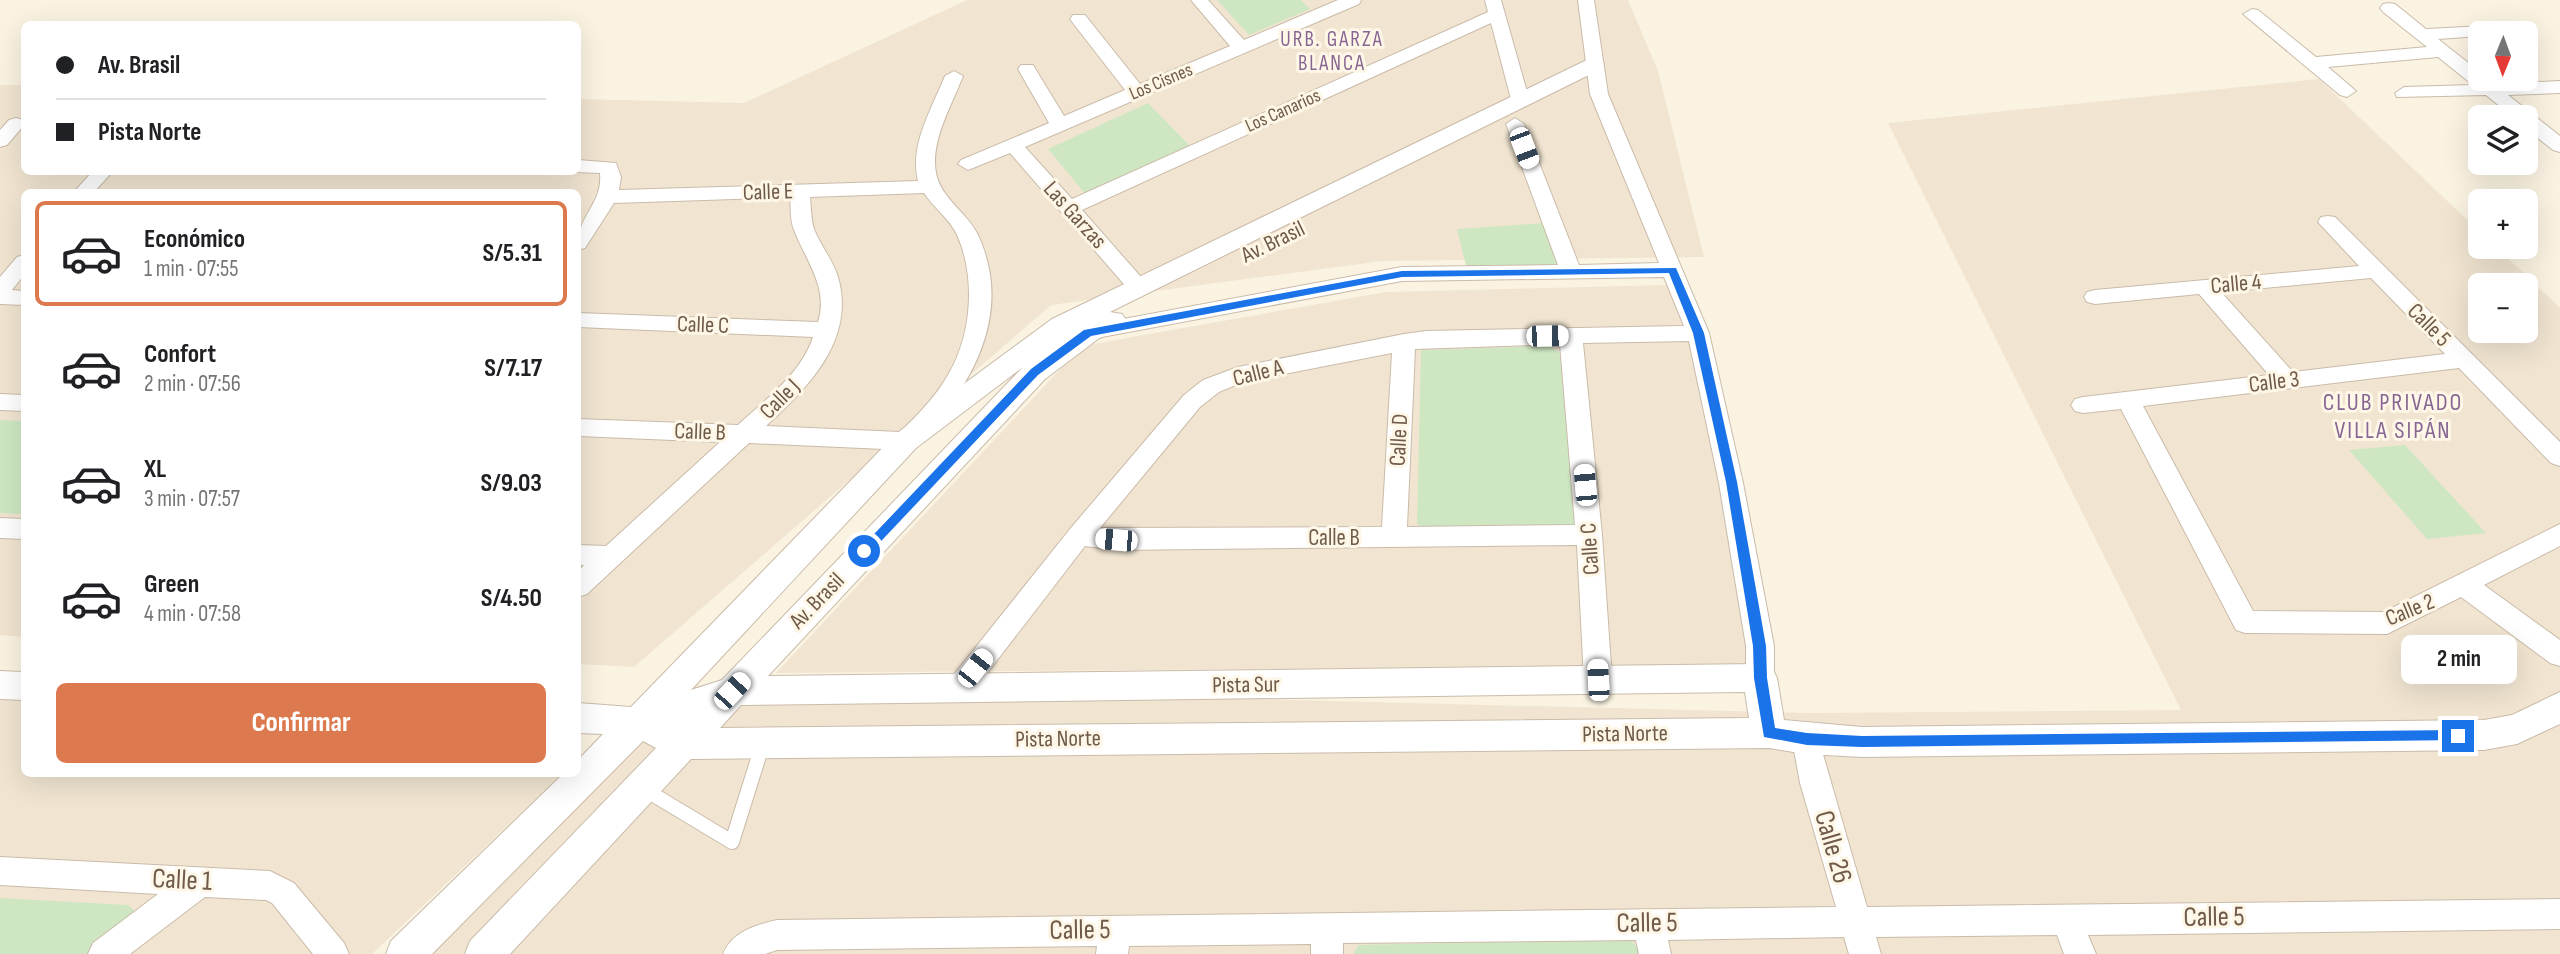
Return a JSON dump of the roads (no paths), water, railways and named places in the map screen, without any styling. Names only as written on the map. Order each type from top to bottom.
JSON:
[{"type":"street","points":[[1199,0],[1242,48]]},
{"type":"street","name":"Los Cisnes","points":[[968,164],[1242,48],[1321,6],[1353,0]]},
{"type":"street","points":[[1586,0],[1592,26],[1594,74],[1649,219],[1699,333],[1731,482],[1760,646],[1760,678],[1769,733]]},
{"type":"street","points":[[1495,7],[1517,111],[1571,272]]},
{"type":"street","name":"Los Canarios","points":[[1069,208],[1495,7]]},
{"type":"street","points":[[2389,8],[2468,72]]},
{"type":"street","points":[[2252,14],[2347,91]]},
{"type":"street","points":[[1079,19],[1136,93]]},
{"type":"street","points":[[2422,35],[2468,32]]},
{"type":"street","points":[[2312,63],[2442,51]]},
{"type":"street","points":[[1027,69],[1060,125]]},
{"type":"street","name":"Av. Brasil","points":[[405,954],[639,722],[906,441],[1061,325],[1137,285],[1594,74]]},
{"type":"street","points":[[906,441],[957,379],[968,359],[978,317],[974,256],[967,235],[930,187],[925,153],[954,76]]},
{"type":"street","points":[[2538,89],[2560,88]]},
{"type":"street","points":[[2404,93],[2468,91]]},
{"type":"street","points":[[2491,91],[2509,105]]},
{"type":"street","name":"Av. Brasil","points":[[484,954],[1035,372],[1087,333],[1517,111]]},
{"type":"street","points":[[0,141],[16,124]]},
{"type":"street","points":[[2538,128],[2560,146]]},
{"type":"street","name":"Las Garzas","points":[[1013,145],[1137,285]]},
{"type":"street","points":[[581,166],[608,167],[612,178],[606,197],[581,238]]},
{"type":"street","points":[[87,189],[99,175]]},
{"type":"street","name":"Calle E","points":[[606,197],[930,187]]},
{"type":"street","name":"Calle J","points":[[581,584],[807,371],[828,330],[833,309],[827,275],[803,227],[799,191]]},
{"type":"street","name":"Calle 5","points":[[2328,222],[2560,457]]},
{"type":"street","points":[[0,290],[21,266]]},
{"type":"street","points":[[1087,333],[1402,274],[1673,270]]},
{"type":"street","name":"Calle 4","points":[[2095,297],[2376,271]]},
{"type":"street","points":[[2204,287],[2287,380]]},
{"type":"street","points":[[0,297],[21,298]]},
{"type":"street","name":"Calle C","points":[[581,320],[828,330]]},
{"type":"street","name":"Calle A","points":[[958,690],[1079,536],[1192,401],[1211,386],[1238,375],[1426,339],[1699,333]]},
{"type":"street","name":"Calle C","points":[[1571,336],[1589,535],[1598,680]]},
{"type":"street","name":"Calle D","points":[[1394,538],[1404,342]]},
{"type":"street","name":"Calle 3","points":[[2083,405],[2465,360]]},
{"type":"street","name":"Calle 2","points":[[2128,399],[2245,622],[2387,623],[2560,534]]},
{"type":"street","points":[[0,401],[21,403]]},
{"type":"street","name":"Calle B","points":[[581,427],[906,441]]},
{"type":"street","points":[[0,528],[21,529]]},
{"type":"street","name":"Calle B","points":[[1079,536],[1116,540],[1589,535]]},
{"type":"street","points":[[581,555],[611,556]]},
{"type":"street","points":[[2464,585],[2560,655]]},
{"type":"street","name":"Pista Sur","points":[[732,691],[1760,678]]},
{"type":"street","points":[[0,685],[21,686]]},
{"type":"street","points":[[581,718],[639,722],[732,691]]},
{"type":"street","name":"Pista Norte","points":[[683,744],[1769,733],[1807,739],[1875,742],[2484,735],[2517,729],[2560,706]]},
{"type":"street","points":[[639,722],[683,744]]},
{"type":"street","name":"Calle 26","points":[[1807,739],[1815,783],[1866,954]]},
{"type":"street","name":"Calle 1","points":[[0,871],[270,886],[283,892],[333,954]]},
{"type":"street","points":[[104,954],[201,881]]},
{"type":"street","name":"Calle 5","points":[[739,954],[759,939],[778,935],[1112,942],[1327,941],[1649,923],[2560,914]]},
{"type":"street","points":[[2066,918],[2080,954]]},
{"type":"street","points":[[1649,923],[1655,954]]},
{"type":"lane","points":[[640,788],[732,842],[763,742]]},
{"type":"district","name":"URB. GARZA BLANCA","points":[[1332,51]]},
{"type":"district","name":"CLUB PRIVADO VILLA SIPÁN","points":[[2393,416]]}]
